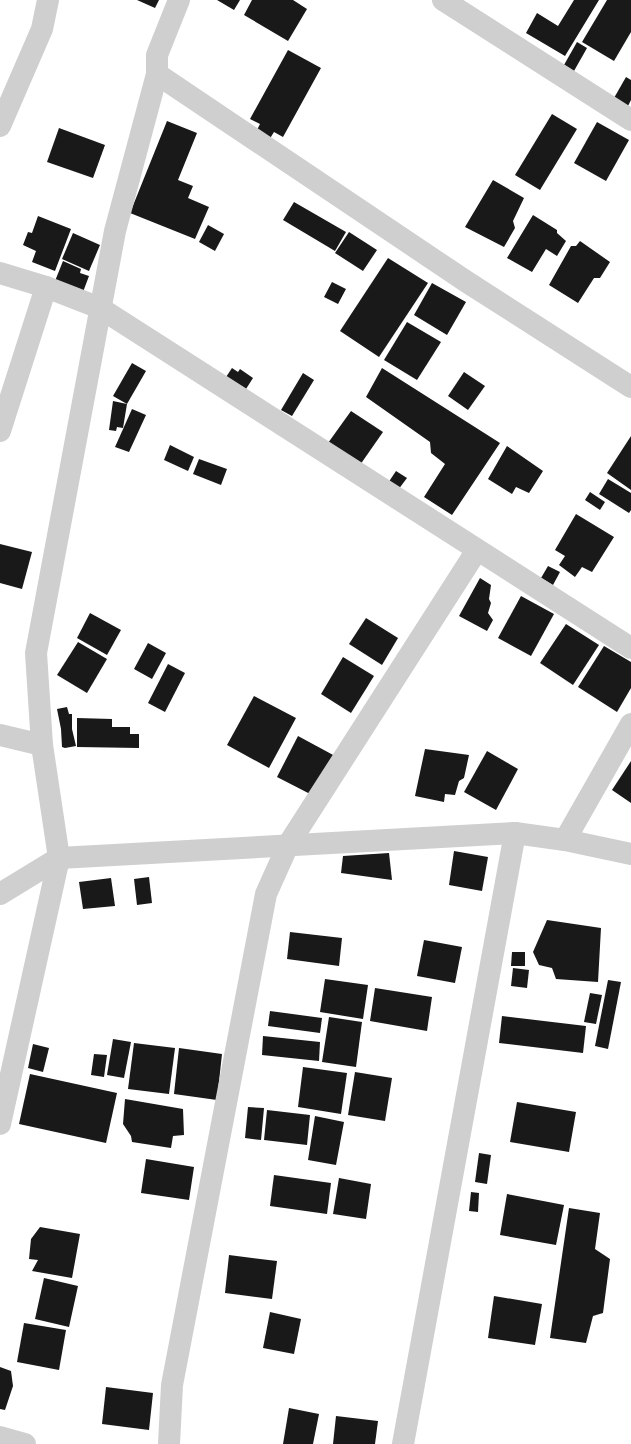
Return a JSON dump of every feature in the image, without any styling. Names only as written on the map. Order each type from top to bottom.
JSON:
[{"type":"street","points":[[0,126],[42,29],[48,0]]},
{"type":"street","points":[[0,1124],[59,858],[42,745],[36,653],[115,231],[157,74],[157,55],[179,0]]},
{"type":"street","points":[[443,0],[631,120]]},
{"type":"street","points":[[157,74],[467,282],[631,387]]},
{"type":"street","points":[[0,273],[46,286],[100,308],[631,648]]},
{"type":"street","points":[[0,431],[46,286]]},
{"type":"street","points":[[169,1444],[172,1385],[266,894],[288,845],[477,550]]},
{"type":"street","points":[[565,840],[631,724]]},
{"type":"street","points":[[0,735],[42,745]]},
{"type":"street","points":[[403,1444],[515,833]]},
{"type":"street","points":[[0,894],[59,858],[515,833],[565,840],[631,854]]},
{"type":"street","points":[[0,1437],[25,1444]]},
{"type":"building","points":[[137,0],[159,0],[155,8]]},
{"type":"building","points":[[217,0],[240,0],[234,10]]},
{"type":"building","points":[[252,0],[293,0],[307,9],[288,41],[244,15]]},
{"type":"building","points":[[574,0],[599,0],[565,56],[526,33],[537,13],[558,26]]},
{"type":"building","points":[[607,0],[631,0],[631,32],[614,61],[582,42]]},
{"type":"building","points":[[577,42],[587,48],[574,71],[564,65]]},
{"type":"building","points":[[288,50],[321,68],[283,137],[274,132],[269,140],[256,132],[260,124],[250,119]]},
{"type":"building","points":[[626,77],[631,80],[631,100],[628,106],[614,98]]},
{"type":"building","points":[[552,114],[577,129],[540,190],[515,175]]},
{"type":"building","points":[[167,121],[197,133],[178,180],[193,186],[188,198],[209,207],[195,239],[130,213]]},
{"type":"building","points":[[597,122],[629,140],[606,181],[574,163]]},
{"type":"building","points":[[59,128],[105,145],[93,178],[47,162]]},
{"type":"building","points":[[493,180],[524,198],[513,221],[515,228],[504,247],[465,227]]},
{"type":"building","points":[[294,202],[346,232],[335,251],[283,220]]},
{"type":"building","points":[[533,215],[557,230],[557,233],[566,241],[557,256],[546,249],[532,272],[507,258]]},
{"type":"building","points":[[38,216],[71,229],[55,271],[32,262],[36,251],[23,245],[28,232],[32,233]]},
{"type":"building","points":[[208,225],[224,234],[215,251],[199,242]]},
{"type":"building","points":[[349,232],[377,250],[363,271],[335,253]]},
{"type":"building","points":[[73,233],[100,245],[89,271],[62,259]]},
{"type":"building","points":[[580,241],[610,262],[600,278],[594,278],[578,303],[549,285],[571,246],[576,246]]},
{"type":"building","points":[[388,258],[428,283],[379,357],[340,331]]},
{"type":"building","points":[[63,261],[81,269],[80,273],[89,276],[83,292],[55,281]]},
{"type":"building","points":[[332,282],[346,289],[338,304],[324,297]]},
{"type":"building","points":[[432,283],[466,302],[447,335],[414,315]]},
{"type":"building","points":[[407,322],[441,342],[417,380],[384,360]]},
{"type":"building","points":[[132,363],[146,371],[127,404],[113,396]]},
{"type":"building","points":[[232,368],[238,372],[240,369],[253,378],[246,389],[226,377]]},
{"type":"building","points":[[382,368],[500,443],[452,515],[424,497],[445,464],[431,453],[430,442],[366,397]]},
{"type":"building","points":[[464,372],[485,386],[468,410],[448,396]]},
{"type":"building","points":[[303,373],[314,380],[292,416],[281,410]]},
{"type":"building","points":[[113,401],[127,404],[123,428],[117,427],[116,431],[109,430]]},
{"type":"building","points":[[132,409],[146,415],[129,452],[115,447]]},
{"type":"building","points":[[351,411],[383,432],[360,465],[328,443]]},
{"type":"building","points":[[631,436],[631,490],[607,473]]},
{"type":"building","points":[[170,445],[194,457],[188,471],[164,460]]},
{"type":"building","points":[[507,446],[543,471],[529,493],[516,487],[512,494],[488,479]]},
{"type":"building","points":[[199,459],[227,469],[221,485],[193,474]]},
{"type":"building","points":[[396,471],[407,478],[398,490],[388,483]]},
{"type":"building","points":[[608,479],[631,493],[631,510],[629,513],[599,494]]},
{"type":"building","points":[[590,492],[605,502],[600,510],[585,500]]},
{"type":"building","points":[[576,514],[614,537],[592,572],[582,567],[575,577],[559,565],[565,556],[555,550]]},
{"type":"building","points":[[0,544],[32,552],[22,589],[0,583]]},
{"type":"building","points":[[548,566],[560,572],[553,585],[541,578]]},
{"type":"building","points":[[480,578],[491,585],[489,599],[491,603],[488,613],[493,620],[487,631],[459,616]]},
{"type":"building","points":[[521,596],[554,614],[531,656],[498,638]]},
{"type":"building","points":[[90,613],[121,630],[107,655],[77,638]]},
{"type":"building","points":[[366,618],[398,638],[382,665],[349,644]]},
{"type":"building","points":[[566,624],[599,645],[573,685],[540,663]]},
{"type":"building","points":[[78,642],[107,659],[87,693],[57,675]]},
{"type":"building","points":[[148,643],[166,653],[152,679],[134,669]]},
{"type":"building","points":[[604,646],[631,662],[631,688],[617,712],[578,687]]},
{"type":"building","points":[[343,657],[374,676],[351,713],[321,694]]},
{"type":"building","points":[[168,664],[185,673],[165,712],[148,703]]},
{"type":"building","points":[[254,696],[296,718],[269,768],[227,745]]},
{"type":"building","points":[[67,707],[69,714],[72,714],[72,729],[76,746],[65,748],[62,747],[61,729],[57,709]]},
{"type":"building","points":[[77,718],[112,719],[112,727],[130,727],[130,734],[139,734],[139,748],[77,747]]},
{"type":"building","points":[[298,736],[335,756],[314,796],[277,777]]},
{"type":"building","points":[[425,749],[469,755],[464,778],[459,781],[455,795],[445,794],[444,802],[415,796]]},
{"type":"building","points":[[487,751],[518,769],[496,810],[464,792]]},
{"type":"building","points":[[631,761],[631,803],[612,790]]},
{"type":"building","points":[[454,851],[488,857],[482,891],[449,885]]},
{"type":"building","points":[[389,853],[392,880],[341,873],[343,856]]},
{"type":"building","points":[[149,877],[152,903],[137,905],[134,879]]},
{"type":"building","points":[[111,878],[115,906],[83,909],[79,882]]},
{"type":"building","points":[[547,920],[601,928],[598,982],[556,979],[552,968],[539,965],[533,952]]},
{"type":"building","points":[[290,932],[342,938],[339,966],[287,959]]},
{"type":"building","points":[[424,940],[462,947],[455,983],[417,976]]},
{"type":"building","points":[[512,952],[525,952],[525,966],[511,966]]},
{"type":"building","points":[[513,968],[529,970],[527,988],[511,986]]},
{"type":"building","points":[[325,979],[368,985],[363,1019],[320,1012]]},
{"type":"building","points":[[608,980],[621,982],[608,1049],[595,1046]]},
{"type":"building","points":[[375,988],[432,997],[427,1031],[370,1021]]},
{"type":"building","points":[[590,993],[602,995],[596,1024],[584,1022]]},
{"type":"building","points":[[270,1011],[322,1018],[320,1033],[268,1026]]},
{"type":"building","points":[[502,1016],[586,1026],[583,1053],[499,1043]]},
{"type":"building","points":[[329,1017],[362,1022],[356,1067],[322,1062]]},
{"type":"building","points":[[263,1036],[320,1042],[319,1061],[262,1055]]},
{"type":"building","points":[[113,1039],[131,1042],[124,1078],[107,1075]]},
{"type":"building","points":[[134,1043],[175,1048],[169,1094],[128,1089]]},
{"type":"building","points":[[33,1044],[49,1048],[43,1072],[28,1068]]},
{"type":"building","points":[[179,1048],[222,1054],[217,1100],[174,1094]]},
{"type":"building","points":[[94,1054],[107,1055],[104,1077],[91,1075]]},
{"type":"building","points":[[303,1067],[347,1073],[341,1114],[298,1107]]},
{"type":"building","points":[[355,1072],[392,1078],[385,1121],[348,1115]]},
{"type":"building","points":[[30,1074],[117,1093],[106,1143],[19,1124]]},
{"type":"building","points":[[125,1099],[183,1109],[184,1135],[173,1136],[171,1148],[132,1142],[131,1136],[123,1124]]},
{"type":"building","points":[[517,1102],[576,1112],[569,1152],[510,1142]]},
{"type":"building","points":[[248,1107],[264,1108],[261,1140],[245,1138]]},
{"type":"building","points":[[267,1110],[310,1115],[307,1145],[264,1140]]},
{"type":"building","points":[[315,1116],[344,1122],[336,1165],[308,1160]]},
{"type":"building","points":[[479,1153],[491,1155],[487,1184],[475,1182]]},
{"type":"building","points":[[146,1159],[194,1167],[189,1200],[141,1193]]},
{"type":"building","points":[[274,1175],[331,1183],[327,1214],[270,1206]]},
{"type":"building","points":[[339,1178],[371,1184],[366,1219],[333,1214]]},
{"type":"building","points":[[471,1192],[479,1193],[478,1212],[469,1211]]},
{"type":"building","points":[[507,1194],[564,1205],[556,1245],[500,1235]]},
{"type":"building","points":[[569,1208],[600,1213],[595,1249],[610,1259],[603,1313],[593,1316],[586,1343],[550,1338]]},
{"type":"building","points":[[40,1227],[80,1234],[72,1278],[32,1271],[38,1260],[29,1259],[31,1239]]},
{"type":"building","points":[[229,1255],[277,1261],[272,1299],[225,1293]]},
{"type":"building","points":[[44,1278],[78,1286],[69,1327],[35,1319]]},
{"type":"building","points":[[494,1296],[542,1304],[535,1345],[488,1338]]},
{"type":"building","points":[[270,1312],[301,1319],[294,1354],[263,1348]]},
{"type":"building","points":[[24,1323],[66,1330],[59,1370],[17,1362]]},
{"type":"building","points":[[0,1367],[11,1371],[13,1386],[5,1410],[0,1409]]},
{"type":"building","points":[[106,1387],[153,1393],[149,1430],[102,1424]]},
{"type":"building","points":[[289,1408],[319,1414],[313,1444],[283,1444]]},
{"type":"building","points":[[336,1416],[378,1421],[375,1444],[333,1444]]}]
